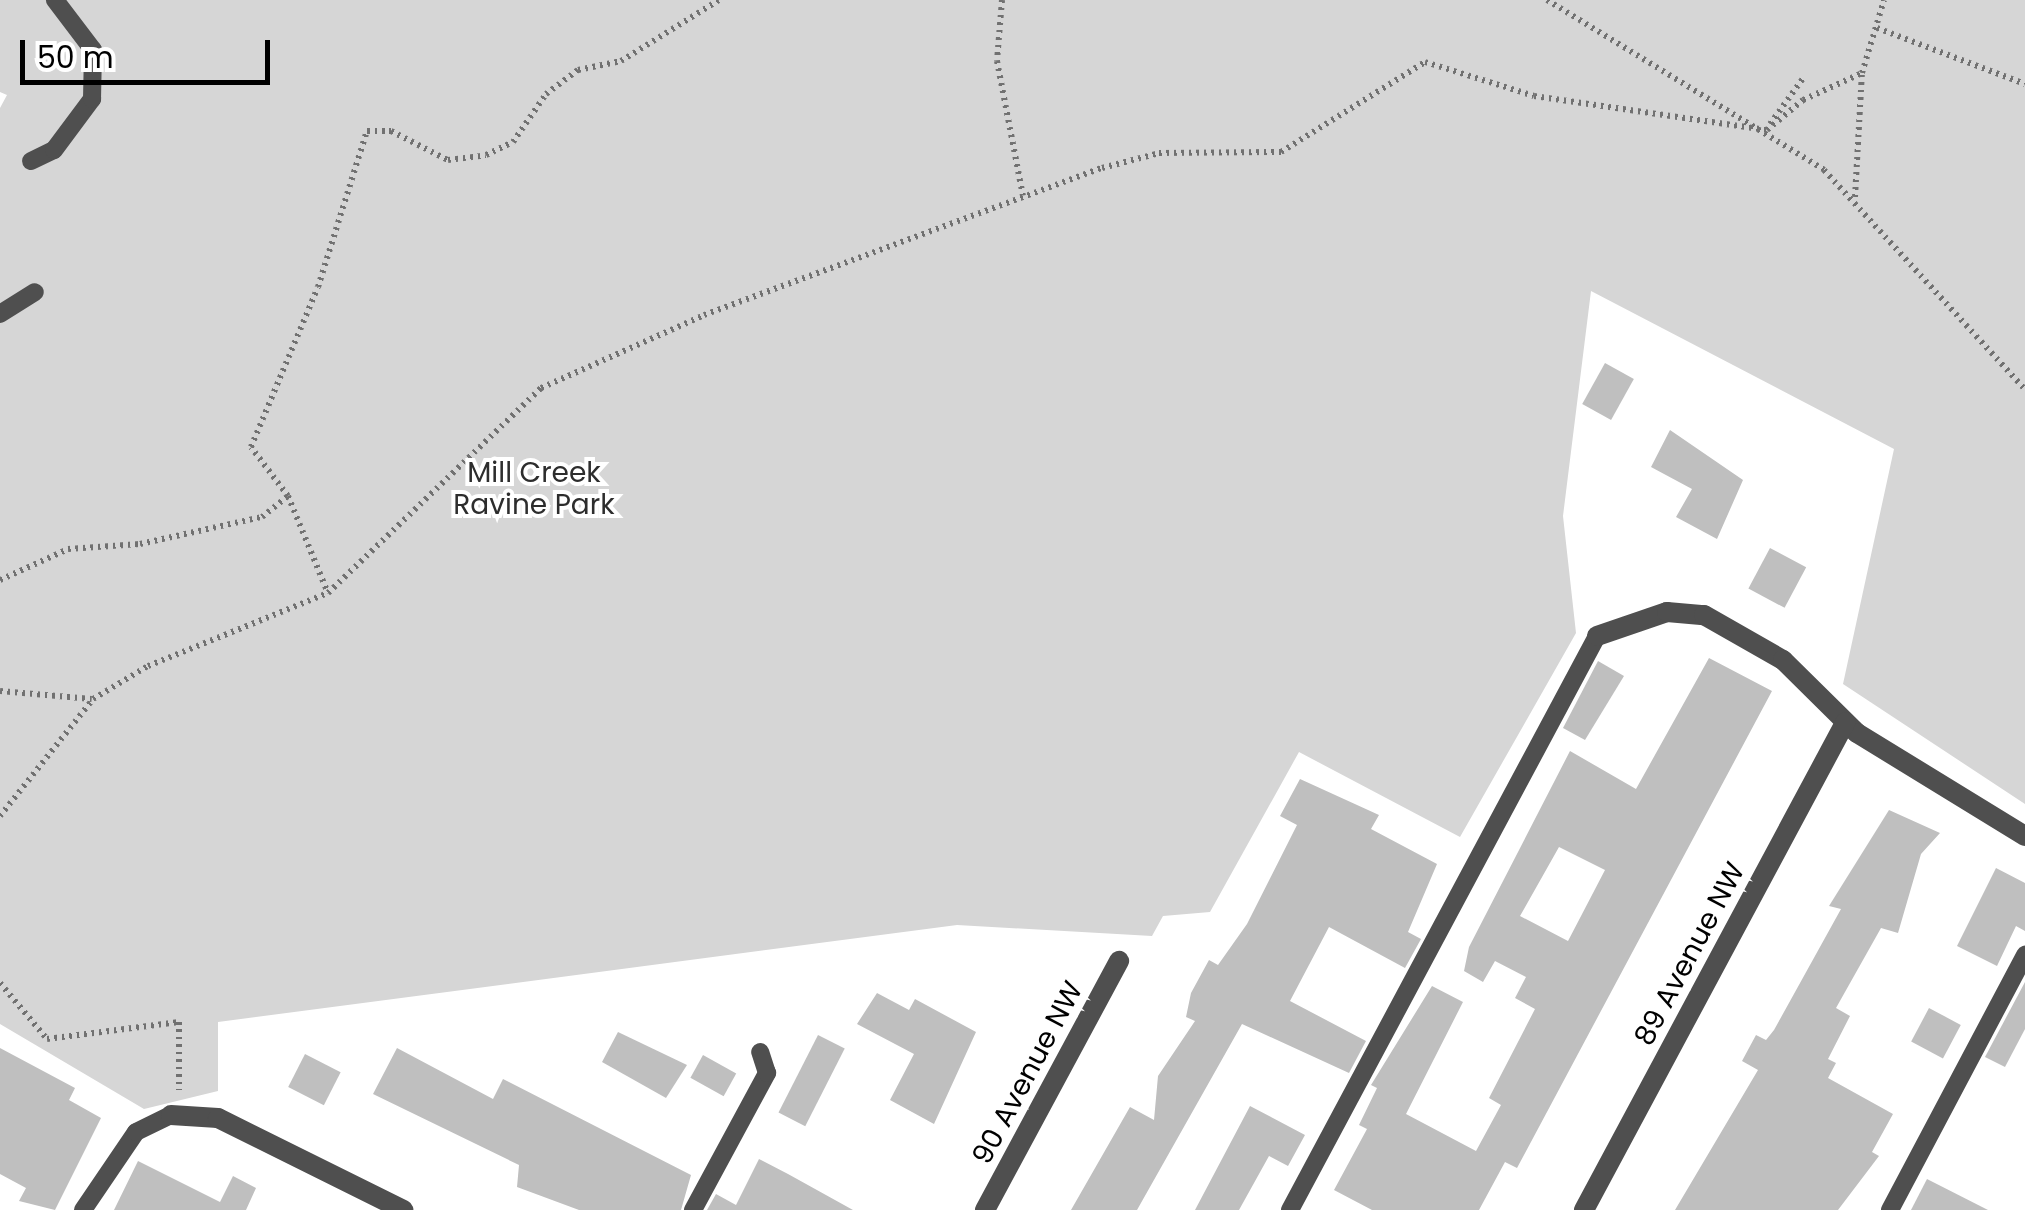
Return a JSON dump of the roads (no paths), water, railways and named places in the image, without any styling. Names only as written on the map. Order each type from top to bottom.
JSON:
[{"type":"street","points":[[1597,636],[1667,612],[1704,615],[1782,660],[1845,724],[2025,836]]},
{"type":"street","name":"89 Avenue NW","points":[[1584,1210],[1845,724]]},
{"type":"street","name":"90 Avenue NW","points":[[985,1210],[1120,962]]},
{"type":"street","points":[[175,1115],[218,1118],[393,1208]]},
{"type":"lane","points":[[31,161],[54,150],[92,99],[93,50],[55,0]]},
{"type":"lane","points":[[0,314],[35,292]]},
{"type":"lane","points":[[1290,1210],[1597,636]]},
{"type":"lane","points":[[1890,1210],[2025,955]]},
{"type":"lane","points":[[693,1210],[767,1073],[760,1052]]},
{"type":"lane","points":[[82,1210],[136,1132],[175,1115]]},
{"type":"park label","name":"Mill Creek Ravine Park","points":[[534,489]]}]
